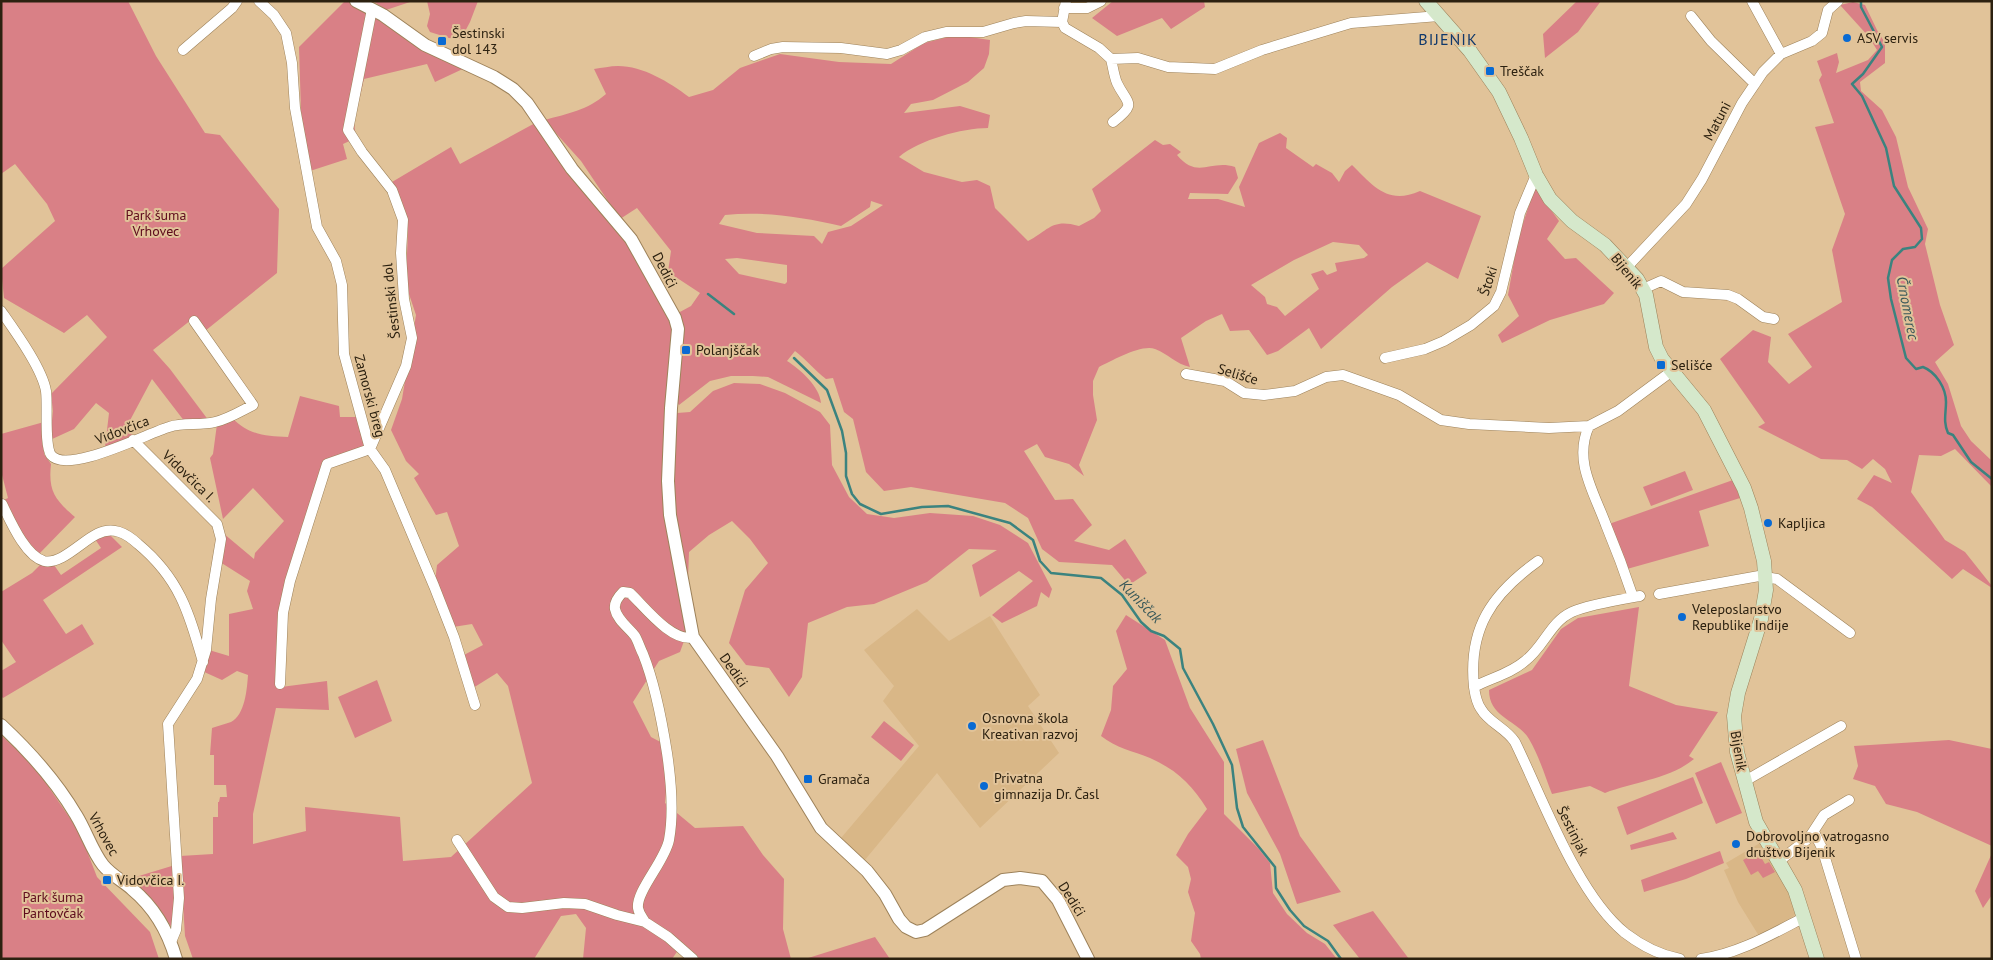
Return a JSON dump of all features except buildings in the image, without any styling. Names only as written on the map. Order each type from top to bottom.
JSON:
[{"type":"main road","name":"Bijenik","points":[[1426,1],[1474,55],[1498,92],[1521,138],[1536,175],[1550,199],[1562,212],[1605,245],[1627,267],[1643,289],[1650,311],[1656,347],[1672,371],[1704,410],[1744,488],[1758,535],[1766,576],[1766,590],[1761,619],[1738,693],[1734,716],[1737,752],[1756,822],[1795,890],[1817,959]]},
{"type":"street","points":[[183,50],[232,8],[237,1]]},
{"type":"street","name":"Zamorski breg","points":[[259,1],[274,15],[286,33],[292,63],[295,108],[317,227],[336,261],[342,285],[344,354],[370,449],[385,470],[434,586],[454,637],[475,705]]},
{"type":"street","points":[[356,1],[372,9]]},
{"type":"street","points":[[1101,1],[1088,8],[1065,4],[1062,22],[1064,28],[1093,44],[1111,59],[1116,80],[1128,98],[1127,110],[1113,122]]},
{"type":"street","points":[[1752,1],[1781,54]]},
{"type":"street","name":"Matuni","points":[[1627,267],[1686,204],[1702,179],[1738,110],[1755,84],[1781,54],[1812,41],[1822,34],[1828,10],[1838,1]]},
{"type":"street","name":"Šestinski dol","points":[[370,449],[406,366],[412,338],[404,298],[401,253],[403,220],[392,190],[362,152],[348,130],[372,9]]},
{"type":"street","name":"Dedići","points":[[372,9],[425,45],[494,77],[513,89],[536,114],[572,169],[631,239],[675,318],[678,329],[668,481],[670,514],[693,637],[777,756],[821,828],[867,871],[906,927],[916,932],[925,930],[1002,880],[1020,878],[1042,881],[1058,900],[1088,959]]},
{"type":"street","points":[[1111,59],[1138,58],[1168,67],[1215,69],[1262,50],[1346,25],[1439,16]]},
{"type":"street","points":[[1691,16],[1711,41],[1755,84]]},
{"type":"street","points":[[754,56],[771,48],[783,47],[841,48],[887,54],[901,50],[924,38],[946,32],[983,32],[1014,23],[1062,22]]},
{"type":"street","name":"Štoki","points":[[1385,358],[1425,349],[1444,341],[1471,325],[1494,306],[1501,292],[1520,213],[1536,175]]},
{"type":"street","points":[[1643,289],[1661,281],[1678,291],[1728,295],[1738,299],[1764,317],[1774,320]]},
{"type":"street","name":"Vidovčica","points":[[1,312],[30,357],[46,390],[48,450],[55,458],[61,461],[92,456],[178,424],[215,422],[253,405],[194,321]]},
{"type":"street","name":"Selišće","points":[[1186,374],[1224,381],[1244,392],[1264,395],[1295,391],[1326,377],[1343,376],[1399,395],[1436,418],[1448,422],[1523,428],[1589,426],[1618,411],[1672,371]]},
{"type":"street","points":[[1474,686],[1513,670],[1527,661],[1557,621],[1573,611],[1636,597],[1586,473],[1583,437],[1589,426]]},
{"type":"street","name":"Vidovčica I.","points":[[133,440],[212,518],[217,524],[221,539],[203,663],[197,679],[168,724],[179,898],[176,930],[171,942]]},
{"type":"street","points":[[280,684],[283,613],[290,580],[327,464],[370,449]]},
{"type":"street","points":[[2,504],[16,532],[32,553],[42,560],[55,561],[105,531],[119,531],[130,537],[151,554],[166,570],[176,585],[195,631],[203,663]]},
{"type":"street","name":"Šestinjak","points":[[1538,561],[1508,585],[1494,602],[1483,621],[1473,654],[1474,686],[1480,709],[1506,731],[1514,742],[1564,844],[1597,902],[1615,923],[1634,940],[1651,949],[1680,959]]},
{"type":"street","points":[[1659,594],[1766,576],[1777,579],[1850,633]]},
{"type":"street","points":[[645,922],[639,913],[638,906],[641,895],[663,858],[669,841],[671,819],[667,754],[654,688],[635,637],[622,622],[615,608],[618,599],[623,592],[630,593],[663,626],[680,637],[687,639],[693,637]]},
{"type":"street","name":"Vrhovec","points":[[1,724],[39,763],[62,793],[76,814],[102,864],[146,902],[166,928],[176,959]]},
{"type":"street","points":[[1745,781],[1841,726]]},
{"type":"street","points":[[1779,861],[1805,842],[1814,832],[1824,815],[1849,800]]},
{"type":"street","points":[[1814,832],[1822,848],[1856,959]]},
{"type":"street","points":[[457,840],[494,897],[508,907],[522,908],[564,903],[585,904],[645,922],[668,937],[694,959]]},
{"type":"street","points":[[1701,959],[1730,953],[1761,940],[1805,917]]},
{"type":"shaded area","name":"Osnovna škola Kreativan razvoj","points":[[917,609],[949,641],[990,616],[1040,695],[1028,706],[1059,753],[980,828],[937,773],[864,861],[841,838],[919,746],[883,701],[894,686],[864,650]]},
{"type":"shaded area","points":[[1760,843],[1789,893],[1797,914],[1759,936],[1738,902],[1724,870],[1729,868],[1726,863]]},
{"type":"green space","name":"Park šuma Vrhovec","points":[[1,1],[128,1],[156,56],[205,133],[220,135],[279,209],[277,273],[205,331],[191,320],[153,350],[170,369],[209,421],[185,422],[152,379],[127,426],[133,437],[105,447],[109,413],[96,403],[74,429],[50,440],[53,411],[51,394],[107,337],[87,315],[64,333],[4,298],[1,269],[55,221],[47,204],[15,164],[1,174]]},
{"type":"green space","points":[[345,1],[467,67],[435,82],[427,64],[364,79],[354,122],[356,138],[343,144],[347,159],[310,171],[301,112],[299,47]]},
{"type":"green space","points":[[373,1],[422,1],[410,2],[386,10]]},
{"type":"green space","points":[[427,1],[478,1],[461,39],[449,38],[430,32],[427,26],[430,14]]},
{"type":"green space","points":[[1113,1],[1204,1],[1205,7],[1171,29],[1162,18],[1117,36],[1092,18]]},
{"type":"green space","points":[[1577,1],[1601,1],[1578,32],[1545,58],[1543,34]]},
{"type":"green space","points":[[1853,2],[1865,5],[1885,43],[1885,63],[1860,82],[1861,91],[1882,110],[1896,137],[1908,187],[1928,229],[1925,244],[1940,305],[1954,345],[1935,362],[1948,384],[1961,426],[1971,441],[1992,461],[1992,487],[1955,449],[1941,456],[1919,455],[1911,492],[1945,540],[1965,552],[1992,588],[1963,569],[1952,579],[1872,507],[1857,499],[1874,475],[1892,483],[1885,469],[1873,459],[1862,469],[1847,460],[1821,459],[1758,427],[1765,423],[1720,359],[1753,330],[1771,337],[1768,362],[1789,384],[1812,367],[1788,334],[1842,302],[1832,250],[1845,214],[1815,127],[1834,123],[1819,80],[1822,75],[1817,61],[1837,53],[1839,62],[1836,73],[1868,60],[1877,50],[1869,37],[1840,5]]},
{"type":"green space","points":[[956,35],[990,40],[989,54],[984,68],[968,82],[933,100],[911,104],[904,113],[960,106],[990,115],[988,128],[966,130],[941,136],[918,145],[899,157],[924,172],[962,182],[977,180],[990,186],[995,208],[1028,241],[1051,226],[1063,223],[1079,226],[1094,218],[1101,211],[1092,189],[1155,140],[1163,145],[1170,144],[1181,152],[1177,155],[1191,166],[1198,168],[1218,165],[1235,167],[1238,178],[1228,194],[1190,193],[1188,199],[1218,199],[1245,207],[1239,187],[1259,143],[1280,133],[1287,138],[1286,148],[1313,167],[1316,164],[1332,173],[1339,182],[1345,171],[1352,165],[1382,192],[1399,196],[1420,191],[1481,216],[1458,279],[1427,262],[1392,287],[1321,349],[1309,328],[1278,351],[1267,355],[1249,330],[1230,331],[1222,314],[1206,321],[1181,338],[1190,367],[1180,364],[1160,351],[1149,348],[1127,354],[1099,367],[1093,381],[1097,420],[1079,465],[1084,476],[1069,464],[1045,457],[1037,444],[1024,451],[1055,500],[1073,499],[1092,525],[1074,541],[1109,550],[1125,539],[1147,573],[1129,585],[1112,565],[1059,562],[1042,549],[1028,518],[1005,503],[911,487],[884,491],[866,472],[853,419],[844,412],[833,378],[826,379],[795,351],[787,361],[798,369],[813,385],[820,397],[821,403],[768,377],[731,376],[710,381],[679,405],[676,401],[678,313],[691,306],[700,293],[668,272],[671,251],[637,208],[620,219],[581,161],[544,120],[585,108],[606,94],[594,69],[618,66],[637,69],[664,81],[689,97],[713,90],[740,68],[780,54],[839,62],[891,64],[924,43]],"holes":[[[871,201],[883,205],[851,226],[828,232],[822,244],[814,236],[757,233],[719,224],[725,215],[769,214],[841,226],[870,207]],[[1333,242],[1359,245],[1368,255],[1364,258],[1335,263],[1337,271],[1327,275],[1323,270],[1311,274],[1319,289],[1285,316],[1277,307],[1267,304],[1265,297],[1251,285],[1294,260]],[[737,258],[787,265],[787,282],[785,284],[739,274],[725,259]]]},
{"type":"green space","points":[[537,122],[550,148],[632,246],[673,326],[665,419],[677,413],[690,412],[713,391],[734,383],[760,384],[785,393],[820,412],[830,425],[832,465],[849,497],[867,514],[894,518],[930,513],[973,516],[1000,525],[1028,543],[1052,589],[1049,598],[1041,592],[1037,606],[1002,623],[992,615],[1033,581],[1019,571],[980,597],[972,565],[997,550],[969,549],[927,582],[874,604],[847,607],[808,623],[802,677],[789,697],[769,668],[746,665],[729,643],[745,590],[768,563],[750,539],[732,521],[709,535],[689,552],[688,579],[695,611],[680,652],[659,661],[633,702],[651,737],[670,747],[665,803],[695,828],[743,826],[763,855],[784,879],[783,929],[791,959],[700,959],[683,943],[672,959],[583,959],[586,928],[576,914],[561,916],[534,959],[193,959],[185,936],[180,856],[213,854],[213,817],[218,817],[220,797],[227,797],[226,785],[214,785],[214,755],[210,755],[212,728],[236,719],[244,701],[248,675],[237,671],[222,680],[202,671],[209,650],[229,656],[229,614],[253,609],[247,591],[250,581],[220,562],[223,533],[254,559],[255,553],[284,521],[253,488],[223,519],[210,458],[213,454],[217,424],[232,418],[238,424],[258,434],[288,437],[300,396],[339,406],[340,417],[357,417],[366,447],[325,461],[286,585],[281,687],[327,681],[329,710],[276,708],[253,814],[253,844],[306,831],[305,807],[400,817],[403,861],[451,857],[532,783],[508,686],[497,673],[473,688],[462,656],[483,645],[472,624],[453,627],[435,582],[437,565],[459,546],[447,512],[436,515],[414,478],[419,474],[406,461],[391,430],[402,399],[416,315],[406,280],[408,230],[392,182],[451,147],[460,164]]},
{"type":"green space","points":[[1535,188],[1559,221],[1547,239],[1565,259],[1576,258],[1614,293],[1604,304],[1550,320],[1502,343],[1498,335],[1519,316],[1508,295],[1518,238]]},
{"type":"green space","points":[[44,422],[44,454],[51,464],[52,488],[58,500],[75,517],[39,554],[25,539],[4,500],[8,498],[1,471],[1,434]]},
{"type":"green space","points":[[1685,471],[1693,490],[1651,506],[1643,487]]},
{"type":"green space","points":[[1733,480],[1740,498],[1699,511],[1709,546],[1627,569],[1609,524]]},
{"type":"green space","points":[[110,535],[122,547],[43,600],[66,634],[82,624],[94,644],[3,698],[1,696],[1,671],[16,662],[1,640],[1,592],[32,573],[41,564],[54,565],[61,575],[101,548],[95,539]]},
{"type":"green space","points":[[1639,607],[1629,686],[1676,705],[1718,712],[1689,756],[1694,759],[1674,771],[1605,793],[1590,786],[1552,794],[1539,759],[1529,739],[1494,707],[1490,699],[1489,690],[1532,670],[1561,629],[1578,618]]},
{"type":"green space","points":[[1126,615],[1165,640],[1190,708],[1224,762],[1224,814],[1258,848],[1270,863],[1273,893],[1287,914],[1307,933],[1325,944],[1337,959],[1201,959],[1200,954],[1191,941],[1195,913],[1188,892],[1191,879],[1188,867],[1176,855],[1188,834],[1207,809],[1196,793],[1176,773],[1150,758],[1119,746],[1101,736],[1111,710],[1113,686],[1127,669],[1116,631]]},
{"type":"green space","points":[[377,680],[392,721],[355,738],[338,697]]},
{"type":"green space","points":[[884,721],[914,745],[901,761],[871,737]]},
{"type":"green space","name":"Park šuma Pantovčak","points":[[1,735],[35,767],[80,833],[97,877],[150,932],[159,959],[1,959]]},
{"type":"green space","points":[[1263,740],[1300,836],[1341,892],[1297,904],[1280,854],[1247,793],[1236,749]]},
{"type":"green space","points":[[1949,740],[1992,749],[1992,846],[1917,812],[1886,804],[1875,786],[1853,779],[1858,766],[1854,746]]},
{"type":"green space","points":[[1721,762],[1742,813],[1716,824],[1695,773]]},
{"type":"green space","points":[[1693,777],[1703,803],[1627,835],[1617,807]]},
{"type":"green space","points":[[1673,832],[1677,839],[1631,850],[1630,845]]},
{"type":"green space","points":[[1720,851],[1724,863],[1686,879],[1644,892],[1641,880]]},
{"type":"green space","points":[[1758,852],[1765,864],[1769,862],[1775,872],[1763,878],[1758,871],[1751,875],[1743,860]]},
{"type":"green space","points":[[1992,853],[1992,895],[1983,908],[1975,891]]},
{"type":"green space","points":[[175,865],[177,900],[173,929],[152,900],[129,879]]},
{"type":"green space","points":[[1373,911],[1409,959],[1360,959],[1333,925]]},
{"type":"green space","points":[[875,937],[890,959],[805,959]]},
{"type":"waterway","name":"Črnomerec","points":[[1861,1],[1861,7],[1882,47],[1863,74],[1852,84],[1862,96],[1886,148],[1894,186],[1921,228],[1922,239],[1915,247],[1903,249],[1892,260],[1888,278],[1891,299],[1906,358],[1916,369],[1923,367],[1928,369],[1939,381],[1946,397],[1945,421],[1948,433],[1953,435],[1971,462],[1992,479]]},
{"type":"waterway","name":"Kuniščak","points":[[708,294],[734,314]]},
{"type":"waterway","name":"Kuniščak","points":[[794,358],[827,390],[842,431],[846,453],[846,476],[852,494],[860,504],[881,514],[922,507],[948,506],[1010,523],[1033,540],[1040,561],[1051,573],[1101,578],[1122,595],[1141,622],[1151,631],[1164,636],[1180,649],[1183,668],[1213,724],[1232,765],[1237,808],[1243,827],[1275,867],[1276,888],[1290,910],[1304,926],[1328,941],[1341,959]]},
{"type":"place","name":"ASV servis","points":[[1847,38]]},
{"type":"place","name":"Šestinski dol 143","points":[[442,41]]},
{"type":"place","name":"Treščak","points":[[1490,71]]},
{"type":"place","name":"Polanjščak","points":[[686,350]]},
{"type":"place","name":"Selišće","points":[[1661,365]]},
{"type":"place","name":"Kapljica","points":[[1768,523]]},
{"type":"place","name":"Veleposlanstvo Republike Indije","points":[[1682,617]]},
{"type":"place","name":"Osnovna škola Kreativan razvoj","points":[[972,726]]},
{"type":"place","name":"Gramača","points":[[808,779]]},
{"type":"place","name":"Privatna gimnazija Dr. Časl","points":[[984,786]]},
{"type":"place","name":"Dobrovoljno vatrogasno društvo Bijenik","points":[[1736,844]]},
{"type":"place","name":"Vidovčica I.","points":[[107,880]]},
{"type":"district","name":"BIJENIK","points":[[1448,39]]}]
